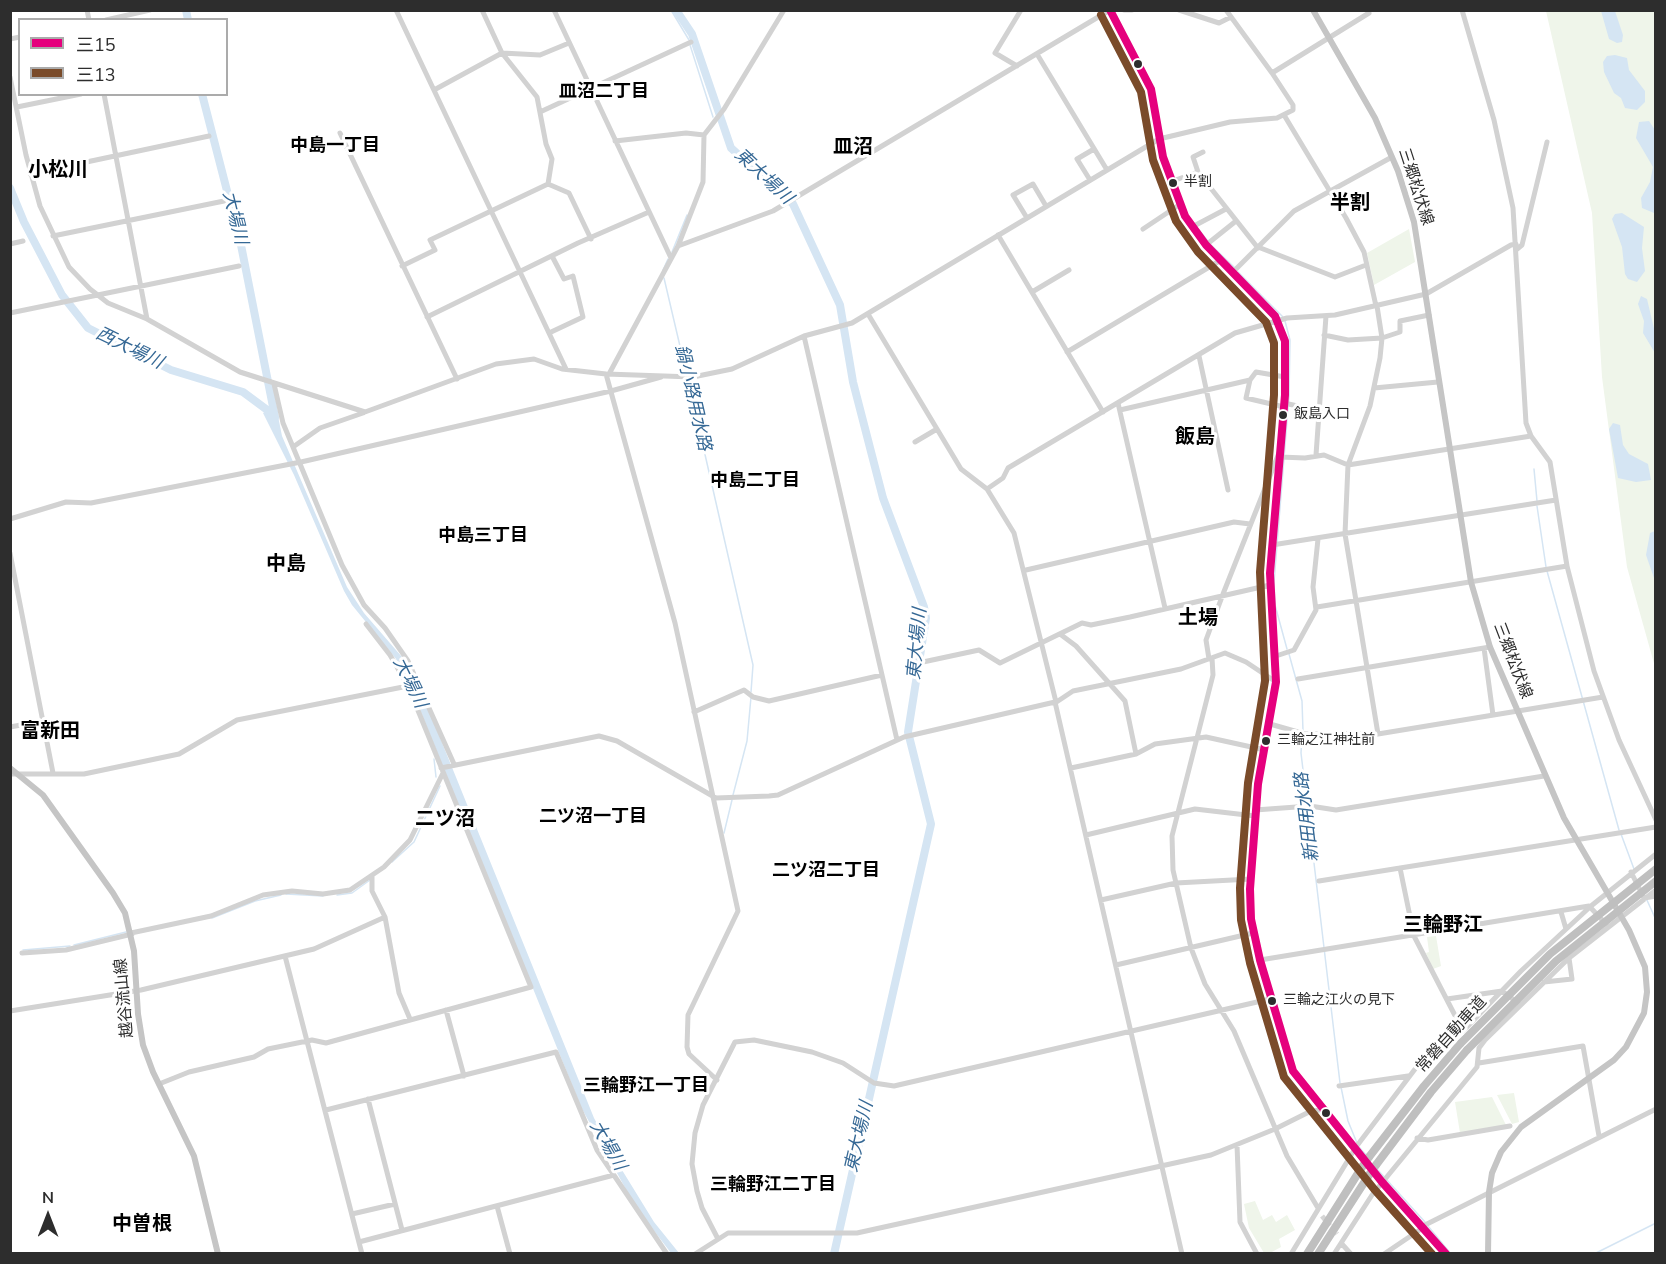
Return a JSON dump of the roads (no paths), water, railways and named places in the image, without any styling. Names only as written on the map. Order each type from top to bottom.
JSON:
[{"type":"highway","name":"常磐自動車道","points":[[1307,1254],[1369,1157],[1460,1044],[1550,954],[1656,869]]},
{"type":"highway","name":"常磐自動車道","points":[[1318,1254],[1376,1165],[1431,1092],[1467,1050],[1556,961],[1656,881]]},
{"type":"highway","points":[[1302,1254],[1308,1244],[1318,1236]]},
{"type":"main road","name":"三郷松伏線","points":[[1313,10],[1375,118],[1392,157],[1414,222],[1471,582],[1487,647],[1575,840],[1637,944],[1645,967],[1646,1003],[1640,1024],[1626,1047],[1614,1060],[1514,1134],[1495,1163],[1489,1192],[1488,1254]]},
{"type":"main road","name":"越谷流山線","points":[[10,768],[19,773],[43,795],[121,905],[132,933],[143,1045],[194,1156],[218,1254]]},
{"type":"street","points":[[114,18],[150,10]]},
{"type":"street","points":[[396,10],[566,369]]},
{"type":"street","points":[[482,10],[502,53],[537,97],[546,144],[552,159],[549,184]]},
{"type":"street","points":[[554,10],[671,258]]},
{"type":"street","points":[[717,1080],[689,1054],[687,1047],[688,1015],[738,911],[675,623],[607,374],[678,246],[703,182],[704,135],[720,114],[784,10]]},
{"type":"street","points":[[1017,66],[995,53],[1021,10]]},
{"type":"street","points":[[1124,10],[1132,10]]},
{"type":"street","points":[[1179,10],[1219,23],[1231,17]]},
{"type":"street","points":[[293,447],[320,428],[496,364],[534,359],[566,369],[607,374],[693,377],[732,369],[804,336],[848,324],[1162,139],[1230,122],[1284,115],[1293,110],[1293,105],[1272,73],[1226,10]]},
{"type":"street","points":[[1462,10],[1496,128],[1513,208],[1526,423],[1531,436],[1548,456],[1567,566],[1603,697],[1629,763],[1656,820]]},
{"type":"street","points":[[678,246],[766,215],[1110,11],[1151,89],[1179,205],[1208,243],[1282,320],[1285,341],[1286,404],[1270,585],[1276,682],[1255,813],[1251,879],[1253,933],[1270,999],[1293,1071],[1384,1180],[1425,1225],[1446,1254]]},
{"type":"street","points":[[1272,73],[1369,13]]},
{"type":"street","points":[[540,112],[691,42]]},
{"type":"street","points":[[435,90],[502,53],[540,55],[569,43]]},
{"type":"street","points":[[1037,54],[1107,170]]},
{"type":"street","points":[[10,77],[30,174],[53,236],[69,267],[97,296],[147,319],[204,354],[265,381],[365,412]]},
{"type":"street","points":[[17,107],[71,96]]},
{"type":"street","points":[[104,96],[147,319]]},
{"type":"street","points":[[1284,115],[1364,252],[1382,338],[1374,388],[1360,438],[1348,465],[1346,534],[1378,734]]},
{"type":"street","points":[[615,141],[686,132],[704,135]]},
{"type":"street","points":[[340,133],[384,226],[394,242],[402,266],[457,379]]},
{"type":"street","points":[[30,174],[209,136]]},
{"type":"street","points":[[987,489],[1003,477],[1008,468],[1235,333],[1282,320],[1326,316],[1426,294],[1511,245],[1516,247],[1522,245],[1547,142]]},
{"type":"street","points":[[1090,180],[1077,159],[1094,148]]},
{"type":"street","points":[[1203,152],[1193,157],[1198,172],[1258,248],[1335,277],[1366,265]]},
{"type":"street","points":[[1236,270],[1294,211],[1347,180],[1357,179],[1392,157]]},
{"type":"street","points":[[1173,181],[1198,172]]},
{"type":"street","points":[[402,266],[435,250],[430,240],[549,184],[569,193],[591,239]]},
{"type":"street","points":[[1027,218],[1013,195],[1033,184],[1046,206]]},
{"type":"street","points":[[53,236],[224,201]]},
{"type":"street","points":[[1143,229],[1179,205]]},
{"type":"street","points":[[1194,226],[1226,208]]},
{"type":"street","points":[[427,317],[649,212]]},
{"type":"street","points":[[1208,243],[1236,221]]},
{"type":"street","points":[[998,235],[1103,412]]},
{"type":"street","points":[[10,244],[23,241]]},
{"type":"street","points":[[549,333],[583,317],[573,276],[564,279],[552,256]]},
{"type":"street","points":[[1067,352],[1221,257]]},
{"type":"street","points":[[10,313],[239,266]]},
{"type":"street","points":[[1032,292],[1069,270]]},
{"type":"street","points":[[868,314],[961,469],[987,489],[1014,532],[1026,570],[1182,1254]]},
{"type":"street","points":[[1324,336],[1348,340],[1382,338],[1400,332],[1400,321],[1429,315]]},
{"type":"street","points":[[1316,455],[1326,316]]},
{"type":"street","points":[[804,336],[897,740]]},
{"type":"street","points":[[1199,356],[1228,490]]},
{"type":"street","points":[[1285,377],[1256,372],[1250,380],[1246,398],[1320,411]]},
{"type":"street","points":[[10,519],[66,502],[91,503],[300,462],[611,391],[661,377]]},
{"type":"street","points":[[1120,410],[1250,380]]},
{"type":"street","points":[[1374,388],[1438,382]]},
{"type":"street","points":[[274,384],[283,423],[354,588],[364,605],[405,655],[420,684],[453,764]]},
{"type":"street","points":[[1118,403],[1165,608]]},
{"type":"street","points":[[915,442],[937,429]]},
{"type":"street","points":[[1320,1212],[1291,1163],[1275,1130],[1234,1031],[1205,984],[1191,948],[1173,870],[1172,836],[1214,675],[1206,640],[1276,456],[1305,458],[1316,455],[1328,456],[1348,465],[1531,436]]},
{"type":"street","points":[[1275,545],[1556,500]]},
{"type":"street","points":[[1026,570],[1234,522],[1250,524]]},
{"type":"street","points":[[1275,656],[1289,653],[1317,608],[1313,588],[1318,539]]},
{"type":"street","points":[[10,553],[14,587],[53,773]]},
{"type":"street","points":[[1317,608],[1567,566]]},
{"type":"street","points":[[923,662],[979,650],[1000,663],[1082,623],[1091,625],[1270,585]]},
{"type":"street","points":[[159,1084],[189,1072],[254,1057],[268,1049],[308,1040],[326,1042],[531,987],[408,686],[390,655],[366,624]]},
{"type":"street","points":[[1060,633],[1076,646],[1125,701],[1136,754]]},
{"type":"street","points":[[1298,678],[1487,647],[1493,715]]},
{"type":"street","points":[[22,952],[66,950],[211,916],[263,895],[292,891],[323,894],[350,890],[372,879],[410,840],[442,770],[453,764],[509,756],[599,736],[617,741],[712,796],[721,798],[778,795],[908,736],[1055,702],[1072,691],[1180,669],[1225,653],[1246,662],[1276,682]]},
{"type":"street","points":[[694,712],[744,690],[753,697],[769,701],[882,675]]},
{"type":"street","points":[[10,774],[84,774],[179,754],[237,720],[408,686]]},
{"type":"street","points":[[1270,724],[1302,733],[1378,734],[1603,697]]},
{"type":"street","points":[[10,727],[43,721]]},
{"type":"street","points":[[1071,768],[1136,754],[1155,744],[1206,737],[1265,750]]},
{"type":"street","points":[[1086,835],[1178,813],[1207,809],[1255,813],[1307,806],[1336,810],[1544,776]]},
{"type":"street","points":[[1318,881],[1656,827]]},
{"type":"street","points":[[1291,1254],[1320,1212],[1357,1146],[1434,1044],[1464,1029],[1591,906],[1656,854]]},
{"type":"street","points":[[1400,868],[1414,936],[1464,1029],[1482,1044]]},
{"type":"street","points":[[1634,870],[1646,897]]},
{"type":"street","points":[[372,879],[372,891],[385,917],[399,993],[410,1019]]},
{"type":"street","points":[[1101,900],[1176,883],[1251,879]]},
{"type":"street","points":[[1334,1254],[1384,1180],[1479,1063],[1482,1044],[1570,957],[1607,925],[1656,890]]},
{"type":"street","points":[[1646,897],[1656,896]]},
{"type":"street","points":[[1260,960],[1591,906]]},
{"type":"street","points":[[1591,906],[1607,925]]},
{"type":"street","points":[[1561,912],[1566,929]]},
{"type":"street","points":[[10,1011],[136,991],[319,948],[385,917]]},
{"type":"street","points":[[1116,965],[1253,933]]},
{"type":"street","points":[[1544,981],[1572,979],[1570,957],[1557,938]]},
{"type":"street","points":[[285,956],[362,1254]]},
{"type":"street","points":[[1447,999],[1502,991],[1520,1005]]},
{"type":"street","points":[[718,1239],[702,1208],[692,1164],[698,1120],[735,1042],[749,1039],[812,1052],[843,1064],[872,1082],[894,1086],[1270,999]]},
{"type":"street","points":[[446,1010],[464,1076]]},
{"type":"street","points":[[1479,1063],[1583,1046],[1599,1136]]},
{"type":"street","points":[[326,1110],[556,1052],[597,1150],[667,1254]]},
{"type":"street","points":[[1341,1086],[1408,1076]]},
{"type":"street","points":[[368,1100],[402,1230]]},
{"type":"street","points":[[695,1254],[728,1233],[838,1235],[1211,1155],[1275,1130],[1309,1112],[1324,1109]]},
{"type":"street","points":[[1384,1254],[1425,1225],[1656,1109]]},
{"type":"street","points":[[1417,1138],[1428,1140],[1510,1126]]},
{"type":"street","points":[[1237,1145],[1240,1222],[1257,1254]]},
{"type":"street","points":[[359,1242],[614,1175]]},
{"type":"street","points":[[352,1214],[394,1204]]},
{"type":"street","points":[[497,1206],[510,1254]]},
{"type":"street","points":[[1337,1234],[1351,1254]]},
{"type":"water","points":[[1601,11],[1615,11],[1623,35],[1622,42],[1617,43],[1609,39]]},
{"type":"water","points":[[1607,56],[1627,58],[1629,70],[1645,91],[1645,102],[1637,110],[1625,108],[1621,98],[1614,93],[1604,72],[1603,62]]},
{"type":"water","points":[[1649,121],[1655,130],[1654,213],[1642,208],[1641,198],[1650,182],[1653,167],[1636,138],[1639,122]]},
{"type":"water","points":[[1622,213],[1644,227],[1642,248],[1645,271],[1637,282],[1628,279],[1625,274],[1622,247],[1612,219],[1615,214]]},
{"type":"water","points":[[1641,296],[1647,299],[1655,333],[1655,353],[1643,333],[1644,321],[1638,304]]},
{"type":"water","points":[[276,406],[282,436],[347,587],[364,613],[402,657],[430,713],[594,1118],[654,1222],[679,1253],[671,1253],[635,1206],[581,1107],[410,685],[396,659],[352,605],[344,591],[294,475],[263,413]]},
{"type":"water","points":[[1613,423],[1620,425],[1623,445],[1629,454],[1648,464],[1651,480],[1636,482],[1618,478],[1609,429]]},
{"type":"water","points":[[1656,531],[1655,581],[1646,555],[1650,533]]},
{"type":"waterway","name":"大場川","points":[[186,10],[188,18]]},
{"type":"waterway","name":"鍋小路用水路","points":[[671,10],[689,40]]},
{"type":"waterway","name":"東大場川","points":[[676,10],[692,34],[731,148],[793,204],[840,305],[853,382],[883,498],[924,607],[926,618],[908,732],[931,824],[834,1254]]},
{"type":"waterway","name":"鍋小路用水路","points":[[690,45],[713,117]]},
{"type":"waterway","name":"新田用水路","points":[[1144,70],[1150,82]]},
{"type":"waterway","name":"新田用水路","points":[[1154,93],[1162,135]]},
{"type":"waterway","name":"大場川","points":[[203,96],[241,245],[275,417]]},
{"type":"waterway","name":"西大場川","points":[[10,188],[24,222],[62,295],[88,328],[171,370],[243,392],[274,415]]},
{"type":"waterway","name":"鍋小路用水路","points":[[672,252],[687,215]]},
{"type":"waterway","name":"新田用水路","points":[[1199,230],[1207,240]]},
{"type":"waterway","name":"新田用水路","points":[[1210,244],[1235,268]]},
{"type":"waterway","name":"鍋小路用水路","points":[[663,270],[668,259]]},
{"type":"waterway","name":"新田用水路","points":[[1238,272],[1283,317]]},
{"type":"waterway","name":"鍋小路用水路","points":[[664,278],[687,376]]},
{"type":"waterway","name":"新田用水路","points":[[1285,321],[1290,340],[1289,396],[1274,582],[1275,605],[1287,649]]},
{"type":"waterway","name":"鍋小路用水路","points":[[688,380],[753,665],[751,692]]},
{"type":"waterway","points":[[1534,469],[1537,501]]},
{"type":"waterway","points":[[1537,506],[1546,567]]},
{"type":"waterway","points":[[1547,571],[1619,830]]},
{"type":"waterway","name":"新田用水路","points":[[1289,654],[1302,701],[1303,731]]},
{"type":"waterway","name":"鍋小路用水路","points":[[733,795],[747,741],[751,697]]},
{"type":"waterway","name":"新田用水路","points":[[1302,736],[1301,753],[1340,1083]]},
{"type":"waterway","points":[[434,759],[436,777]]},
{"type":"waterway","points":[[392,862],[414,842],[440,786]]},
{"type":"waterway","name":"鍋小路用水路","points":[[724,833],[732,800]]},
{"type":"waterway","points":[[1621,834],[1634,869]]},
{"type":"waterway","points":[[337,895],[352,893],[370,880]]},
{"type":"waterway","points":[[286,894],[323,896]]},
{"type":"waterway","points":[[212,918],[255,901],[281,895]]},
{"type":"waterway","points":[[1646,898],[1656,920]]},
{"type":"waterway","points":[[74,945],[126,932]]},
{"type":"waterway","points":[[23,950],[70,946]]},
{"type":"waterway","name":"新田用水路","points":[[1341,1087],[1348,1121],[1357,1143]]},
{"type":"waterway","name":"新田用水路","points":[[1359,1147],[1366,1155]]},
{"type":"waterway","name":"新田用水路","points":[[1376,1168],[1425,1222]]},
{"type":"waterway","points":[[1594,1254],[1656,1223]]},
{"type":"waterway","name":"新田用水路","points":[[1428,1226],[1451,1254]]},
{"type":"tunnel","points":[[1322,1216],[1337,1234]]},
{"type":"place","name":"半割","points":[[1173,183]]},
{"type":"place","name":"飯島入口","points":[[1283,415]]},
{"type":"place","name":"三輪之江神社前","points":[[1266,741]]},
{"type":"place","name":"三輪之江火の見下","points":[[1272,1001]]},
{"type":"district","name":"皿沼二丁目","points":[[604,93]]},
{"type":"district","name":"中島一丁目","points":[[335,147]]},
{"type":"district","name":"皿沼","points":[[853,148]]},
{"type":"district","name":"小松川","points":[[58,171]]},
{"type":"district","name":"半割","points":[[1350,204]]},
{"type":"district","name":"飯島","points":[[1195,438]]},
{"type":"district","name":"中島二丁目","points":[[755,482]]},
{"type":"district","name":"中島三丁目","points":[[483,537]]},
{"type":"district","name":"中島","points":[[286,565]]},
{"type":"district","name":"土場","points":[[1198,619]]},
{"type":"district","name":"富新田","points":[[50,732]]},
{"type":"district","name":"二ツ沼一丁目","points":[[593,818]]},
{"type":"district","name":"二ツ沼","points":[[445,820]]},
{"type":"district","name":"二ツ沼二丁目","points":[[826,872]]},
{"type":"district","name":"三輪野江","points":[[1443,926]]},
{"type":"district","name":"三輪野江一丁目","points":[[646,1087]]},
{"type":"district","name":"三輪野江二丁目","points":[[773,1186]]},
{"type":"district","name":"中曽根","points":[[142,1225]]}]
